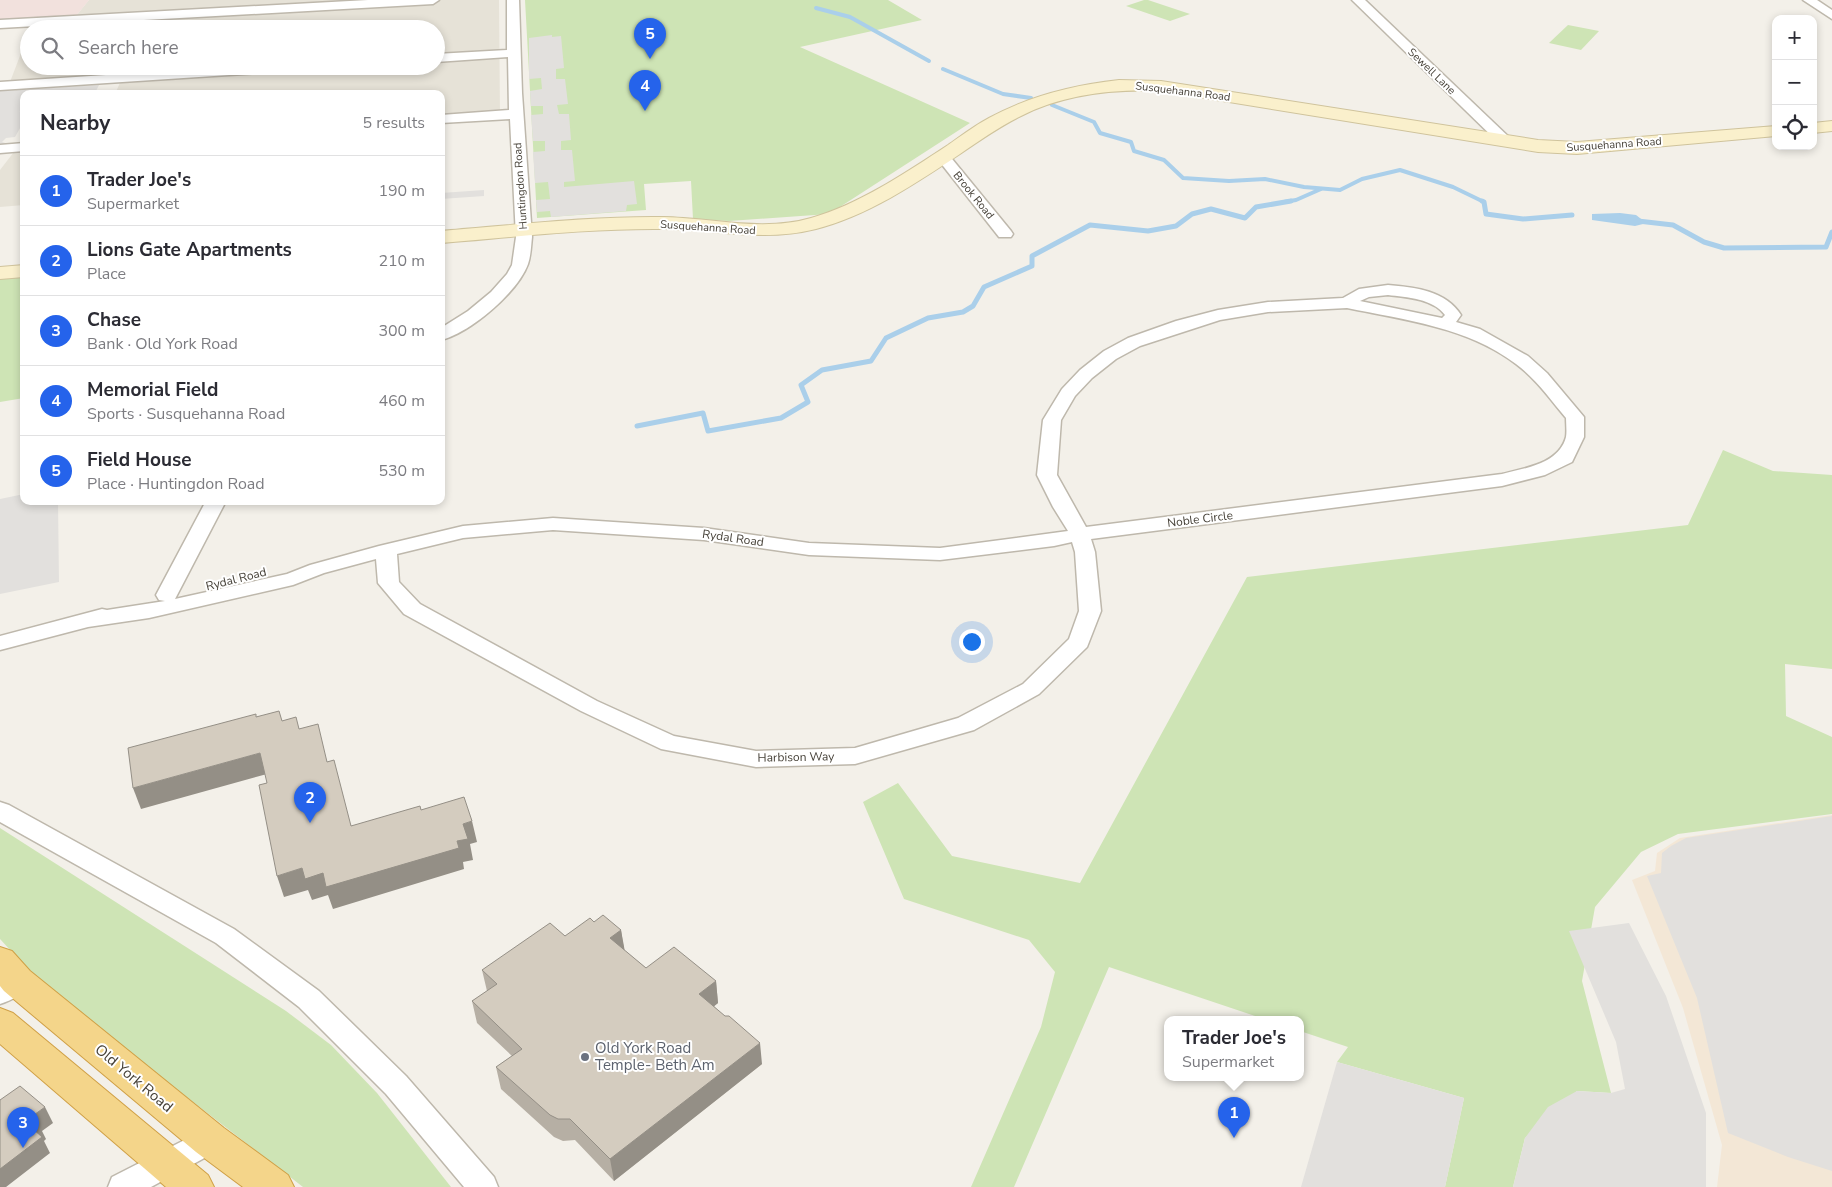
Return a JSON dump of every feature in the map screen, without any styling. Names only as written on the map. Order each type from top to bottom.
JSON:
[{"type":"highway","name":"Old York Road","points":[[6,978],[210,1140],[274,1187]]},
{"type":"highway","points":[[0,1023],[164,1164],[194,1187]]},
{"type":"main road","name":"Susquehanna Road","points":[[445,237],[665,224],[740,231],[763,231],[808,225],[850,211],[943,157],[985,128],[1019,110],[1059,96],[1093,88],[1125,84],[1144,84],[1180,89],[1506,142],[1559,148],[1772,131]]},
{"type":"main road","points":[[1817,128],[1832,126]]},
{"type":"main road","points":[[0,273],[20,271]]},
{"type":"street","points":[[198,12],[203,0]]},
{"type":"street","points":[[66,20],[433,0]]},
{"type":"street","name":"Huntingdon Road","points":[[445,333],[462,325],[501,292],[520,265],[524,231],[520,191],[513,53],[513,0]]},
{"type":"street","name":"Sewell Lane","points":[[1358,0],[1506,142]]},
{"type":"street","points":[[1809,0],[1832,15]]},
{"type":"street","points":[[0,24],[20,23]]},
{"type":"street","points":[[445,57],[513,53]]},
{"type":"street","points":[[0,86],[168,75]]},
{"type":"street","points":[[445,119],[517,114]]},
{"type":"street","points":[[0,149],[20,147]]},
{"type":"street","name":"Brook Road","points":[[943,157],[1006,234]]},
{"type":"street","name":"Noble Circle","points":[[1347,304],[1446,325],[1474,333],[1522,360],[1541,377],[1574,417],[1575,437],[1565,458],[1538,471],[1502,480],[1080,534],[1063,507],[1047,475],[1052,420],[1068,393],[1086,374],[1110,355],[1134,342],[1218,315],[1268,307],[1347,304]]},
{"type":"street","points":[[167,595],[214,505]]},
{"type":"street","name":"Rydal Road","points":[[0,643],[88,620],[167,595],[293,578],[317,569],[386,550],[463,532],[553,524],[704,534],[809,549],[940,554],[1054,540],[1080,534]]},
{"type":"street","name":"Harbison Way","points":[[386,550],[389,583],[412,609],[589,706],[669,743],[756,759],[855,756],[966,724],[1031,689],[1078,642],[1090,611],[1085,552],[1080,534]]},
{"type":"street","name":"Rydal Road","points":[[88,620],[149,611],[235,586]]},
{"type":"street","points":[[0,810],[225,936],[309,999],[396,1085],[483,1187]]},
{"type":"street","points":[[123,1187],[210,1140]]},
{"type":"shaded area","points":[[0,0],[89,0],[76,16],[0,21]]},
{"type":"shaded area","points":[[89,0],[499,0],[500,119],[445,123],[445,90],[117,90],[123,76],[10,82],[20,56],[20,75],[445,75],[445,20],[34,20],[76,16]]},
{"type":"shaded area","points":[[552,35],[552,37],[561,36],[564,68],[556,69],[556,79],[565,79],[568,104],[557,105],[559,114],[569,114],[571,140],[561,141],[561,150],[572,150],[575,181],[564,182],[564,187],[634,181],[637,204],[627,205],[626,211],[551,217],[550,211],[537,212],[536,200],[550,199],[548,182],[535,183],[533,152],[545,151],[545,141],[533,141],[531,115],[543,114],[543,106],[531,106],[530,91],[542,89],[541,78],[529,79],[529,38]]},
{"type":"shaded area","points":[[99,85],[96,90],[20,90],[20,128],[15,137],[6,138],[2,142],[12,145],[0,146],[0,91]]},
{"type":"shaded area","points":[[20,144],[20,205],[0,207],[0,170]]},
{"type":"shaded area","points":[[484,190],[484,196],[445,199],[445,193]]},
{"type":"shaded area","points":[[20,495],[20,505],[58,505],[59,582],[0,594],[0,499]]},
{"type":"shaded area","points":[[1832,815],[1832,1187],[1717,1187],[1722,1145],[1683,1008],[1632,880],[1655,871],[1657,853],[1680,838]]},
{"type":"shaded area","points":[[1832,816],[1832,1171],[1788,1157],[1728,1133],[1697,998],[1647,876],[1661,873],[1662,853],[1686,838]]},
{"type":"shaded area","points":[[1629,923],[1666,996],[1706,1113],[1706,1187],[1513,1187],[1525,1138],[1548,1107],[1577,1091],[1611,1093],[1625,1089],[1616,1042],[1569,931]]},
{"type":"shaded area","points":[[1337,1062],[1464,1098],[1445,1187],[1301,1187]]},
{"type":"green space","points":[[525,0],[888,0],[922,20],[800,47],[970,123],[829,214],[729,221],[693,219],[691,181],[644,184],[646,210],[537,218]]},
{"type":"green space","points":[[1144,0],[1190,14],[1170,21],[1126,6]]},
{"type":"green space","points":[[1568,25],[1599,31],[1581,50],[1549,43]]},
{"type":"green space","points":[[20,277],[20,399],[0,402],[0,279]]},
{"type":"green space","points":[[1723,450],[1773,471],[1832,475],[1832,669],[1785,664],[1786,716],[1832,737],[1832,814],[1678,834],[1641,852],[1595,907],[1582,981],[1611,1093],[1577,1091],[1525,1138],[1513,1187],[1445,1187],[1464,1098],[1337,1062],[1348,1047],[1304,1032],[1304,1016],[1255,1016],[1109,967],[1014,1187],[971,1187],[1041,1027],[1055,972],[1029,940],[904,899],[863,802],[898,783],[952,856],[1080,883],[1247,577],[1688,525]]},
{"type":"green space","points":[[0,828],[286,1011],[331,1045],[377,1093],[451,1187],[303,1187],[91,1023],[36,978],[0,939]]},
{"type":"water","points":[[1620,213],[1636,215],[1645,222],[1635,226],[1592,220],[1592,214]]},
{"type":"building","points":[[279,711],[282,721],[296,717],[299,729],[318,724],[327,762],[334,760],[351,826],[420,806],[421,810],[464,797],[472,821],[463,824],[468,839],[457,841],[459,848],[326,887],[323,873],[305,879],[302,868],[277,876],[259,785],[267,783],[260,753],[133,788],[128,748],[256,714],[256,717]]},
{"type":"building","name":"Old York Road Temple- Beth Am","points":[[603,915],[621,930],[610,938],[646,968],[674,947],[716,981],[699,994],[725,1016],[729,1016],[760,1043],[610,1159],[570,1119],[558,1119],[550,1115],[496,1067],[522,1049],[472,1001],[497,984],[482,970],[550,923],[565,936],[590,918],[594,922]]},
{"type":"building","points":[[20,1086],[45,1107],[31,1117],[38,1123],[32,1128],[42,1137],[0,1169],[0,1100]]},
{"type":"waterway","points":[[816,8],[850,17],[929,61]]},
{"type":"waterway","points":[[943,69],[1003,94],[1031,98]]},
{"type":"waterway","points":[[1052,105],[1094,122],[1100,133],[1131,142],[1134,151],[1164,160],[1183,178],[1229,181],[1265,179],[1304,187],[1340,190],[1362,179],[1400,170],[1453,187],[1484,202]]},
{"type":"waterway","points":[[1284,202],[1296,200],[1321,189]]},
{"type":"waterway","points":[[637,426],[703,413],[708,431],[781,418],[808,402],[801,385],[822,370],[871,361],[886,338],[928,318],[963,312],[973,306],[984,287],[1032,266],[1032,256],[1090,225],[1148,231],[1176,226],[1192,214],[1211,209],[1245,218],[1256,207],[1291,201]]},
{"type":"waterway","points":[[1484,202],[1486,214],[1523,219],[1572,215]]},
{"type":"waterway","points":[[1638,221],[1673,225],[1704,242],[1724,248],[1826,247],[1832,232]]},
{"type":"place","name":"Field House","points":[[650,59]]},
{"type":"place","name":"Memorial Field","points":[[645,111]]},
{"type":"place","name":"Lions Gate Apartments","points":[[310,823]]},
{"type":"place","name":"Old York Road Temple- Beth Am","points":[[585,1057]]},
{"type":"place","name":"Trader Joe's","points":[[1234,1138]]},
{"type":"place","name":"Chase","points":[[23,1148]]}]
